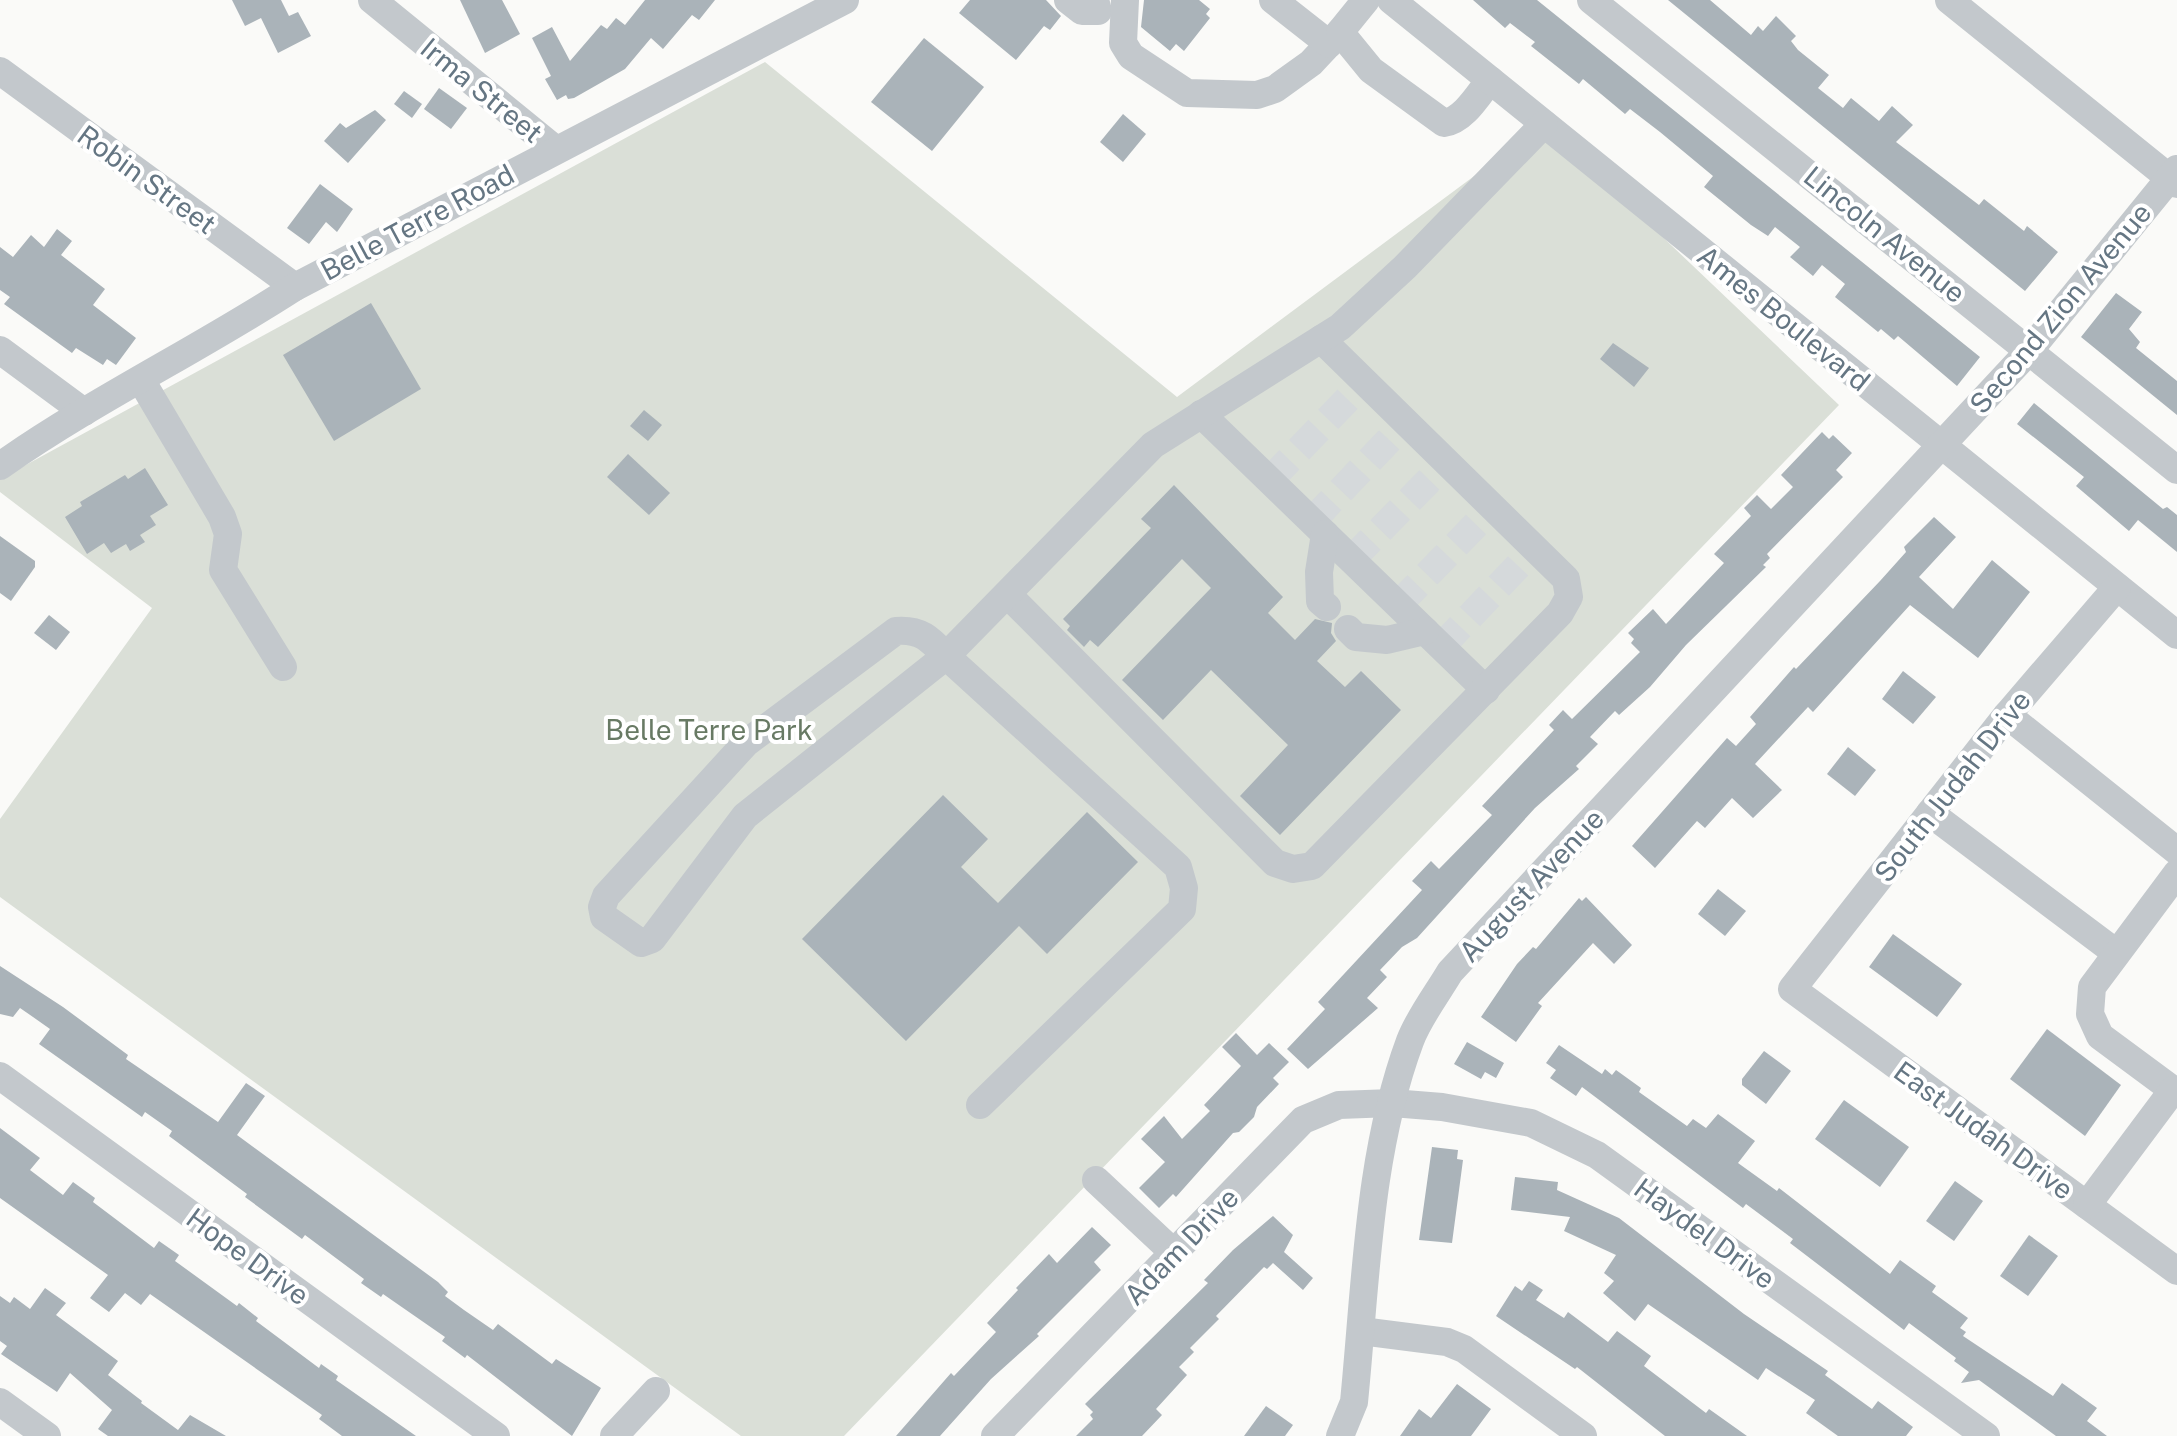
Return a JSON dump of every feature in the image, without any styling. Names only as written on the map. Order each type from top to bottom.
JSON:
[{"type":"street","name":"Irma Street","points":[[372,0],[555,149]]},
{"type":"street","points":[[1068,0],[1082,11],[1096,5],[1124,29]]},
{"type":"street","points":[[1125,0],[1123,43],[1131,56],[1187,93],[1257,95],[1275,89],[1311,63],[1366,0]]},
{"type":"street","points":[[1273,0],[1334,38],[1371,70],[1444,123],[1465,111],[1490,80]]},
{"type":"street","name":"Ames Boulevard","points":[[1391,0],[2177,635]]},
{"type":"street","name":"Lincoln Avenue","points":[[1591,0],[2177,470]]},
{"type":"street","points":[[1949,0],[2175,177]]},
{"type":"street","name":"Belle Terre Road","points":[[0,466],[84,412],[295,287],[840,1]]},
{"type":"street","name":"Robin Street","points":[[0,71],[295,287]]},
{"type":"street","points":[[980,1105],[1182,909],[1184,888],[1178,867],[946,656],[928,637],[913,630],[896,631],[746,743],[606,896],[602,907],[604,917],[641,943],[652,939],[745,816],[946,656],[1153,445],[1340,327],[1405,267],[1544,124]]},
{"type":"street","name":"Second Zion Avenue","points":[[1940,444],[2030,350],[2175,177]]},
{"type":"street","points":[[1008,595],[1275,863],[1293,869],[1312,866],[1339,843],[1560,613],[1569,597],[1566,579],[1321,339]]},
{"type":"street","points":[[0,350],[84,412]]},
{"type":"street","points":[[141,380],[222,517],[228,534],[223,570],[283,667]]},
{"type":"street","points":[[1201,414],[1486,690]]},
{"type":"street","name":"August Avenue","points":[[1340,1436],[1348,1425],[1354,1402],[1381,1148],[1411,1038],[1450,972],[1940,444]]},
{"type":"street","points":[[1325,534],[1319,572],[1320,601],[1327,607]]},
{"type":"street","name":"South Judah Drive","points":[[1792,989],[2007,715],[2117,587]]},
{"type":"street","points":[[1348,629],[1356,637],[1387,640],[1425,631]]},
{"type":"street","points":[[2007,715],[2177,851]]},
{"type":"street","points":[[1930,813],[2115,952]]},
{"type":"street","points":[[2087,1205],[2175,1091],[2100,1036],[2090,1014],[2092,987],[2115,952],[2177,873]]},
{"type":"street","name":"East Judah Drive","points":[[1792,989],[2177,1271]]},
{"type":"street","name":"Hope Drive","points":[[0,1076],[496,1436]]},
{"type":"street","name":"Adam Drive","points":[[995,1436],[1303,1120],[1339,1105],[1392,1103]]},
{"type":"street","name":"Haydel Drive","points":[[1392,1103],[1531,1123],[1597,1155],[1953,1426],[1986,1436]]},
{"type":"street","points":[[1096,1180],[1174,1253]]},
{"type":"street","points":[[1361,1331],[1447,1342],[1464,1349],[1583,1436]]},
{"type":"street","points":[[614,1436],[656,1391]]},
{"type":"street","points":[[0,1402],[47,1436]]},
{"type":"green space","name":"Belle Terre Park","points":[[765,62],[1177,397],[1544,124],[1839,405],[844,1436],[741,1436],[0,897],[0,819],[152,608],[0,492],[0,479]]},
{"type":"building","points":[[232,0],[281,0],[289,16],[298,12],[311,36],[278,53],[261,18],[245,26]]},
{"type":"building","points":[[460,0],[502,0],[520,34],[485,53]]},
{"type":"building","points":[[645,0],[715,0],[699,20],[692,15],[663,49],[651,38],[625,69],[574,98],[568,99],[566,95],[557,100],[545,79],[551,76],[532,38],[552,27],[570,61],[601,25],[607,29],[616,18],[625,25]]},
{"type":"building","points":[[970,0],[1046,0],[1061,16],[1050,30],[1044,26],[1016,60],[959,13]]},
{"type":"building","points":[[1144,0],[1199,0],[1210,9],[1206,14],[1210,18],[1184,51],[1176,44],[1170,51],[1141,27]]},
{"type":"building","points":[[1473,0],[1537,0],[1980,357],[1957,386],[1898,336],[1894,340],[1881,329],[1878,332],[1835,297],[1845,284],[1822,265],[1813,276],[1790,257],[1800,247],[1775,227],[1768,236],[1704,187],[1713,176],[1660,132],[1630,109],[1625,114],[1583,79],[1579,84],[1531,46],[1535,42],[1510,23],[1505,28]]},
{"type":"building","points":[[1668,0],[1710,0],[1751,35],[1758,26],[1763,31],[1776,16],[1796,36],[1791,41],[1798,50],[1829,75],[1818,88],[1843,108],[1851,98],[1879,121],[1892,106],[1913,125],[1896,142],[1979,205],[1984,199],[2024,231],[2027,226],[2058,252],[2025,291]]},
{"type":"building","points":[[924,38],[984,87],[932,151],[871,102]]},
{"type":"building","points":[[439,88],[467,108],[451,129],[424,109]]},
{"type":"building","points":[[404,91],[422,104],[412,118],[394,104]]},
{"type":"building","points":[[375,110],[386,120],[348,163],[324,141],[340,123],[346,128]]},
{"type":"building","points":[[1123,114],[1146,134],[1123,162],[1100,142]]},
{"type":"building","points":[[320,184],[353,209],[337,232],[326,222],[309,244],[287,228]]},
{"type":"building","points":[[57,229],[72,241],[61,255],[105,289],[93,305],[136,338],[116,365],[107,359],[103,365],[76,348],[72,353],[4,304],[10,297],[0,290],[0,247],[13,257],[31,235],[44,247]]},
{"type":"building","points":[[2116,293],[2142,312],[2129,329],[2140,342],[2136,348],[2177,381],[2177,415],[2081,337]]},
{"type":"building","points":[[371,303],[421,389],[334,441],[283,355]]},
{"type":"building","points":[[1613,343],[1649,368],[1634,387],[1600,359]]},
{"type":"building","points":[[2034,403],[2163,509],[2167,507],[2177,515],[2177,552],[2138,520],[2129,531],[2076,486],[2084,477],[2017,424]]},
{"type":"building","points":[[644,410],[662,425],[648,441],[630,426]]},
{"type":"building","points":[[1822,432],[1829,439],[1833,435],[1852,453],[1836,470],[1843,477],[1767,554],[1770,558],[1763,565],[1766,567],[1686,645],[1650,687],[1619,715],[1615,711],[1590,737],[1598,744],[1576,766],[1579,769],[1535,808],[1417,938],[1402,947],[1380,970],[1387,977],[1367,998],[1378,1008],[1308,1069],[1287,1049],[1325,1009],[1318,1002],[1422,890],[1412,881],[1431,861],[1439,869],[1492,815],[1482,806],[1554,730],[1549,725],[1563,710],[1572,719],[1640,652],[1631,643],[1634,639],[1628,633],[1653,609],[1666,624],[1724,563],[1714,554],[1751,516],[1744,508],[1757,495],[1771,509],[1793,487],[1781,475]]},
{"type":"building","points":[[628,454],[670,493],[649,515],[607,477]]},
{"type":"building","points":[[145,468],[168,505],[150,516],[156,525],[140,535],[145,542],[130,551],[126,544],[111,553],[104,543],[87,554],[65,517],[82,506],[80,502],[125,475],[128,479]]},
{"type":"building","points":[[1174,485],[1283,597],[1268,613],[1295,640],[1315,619],[1332,623],[1331,633],[1336,641],[1317,661],[1345,687],[1361,671],[1401,710],[1280,835],[1240,796],[1288,745],[1211,670],[1163,720],[1122,680],[1211,588],[1182,559],[1098,647],[1090,640],[1084,647],[1067,630],[1070,626],[1063,619],[1151,528],[1141,519]]},
{"type":"building","points":[[1934,517],[1956,537],[1919,577],[1953,609],[1992,560],[2030,592],[1978,658],[1910,605],[1813,712],[1808,707],[1755,764],[1782,790],[1753,818],[1732,798],[1705,828],[1697,821],[1655,868],[1632,846],[1727,738],[1736,746],[1756,724],[1750,717],[1794,667],[1796,669],[1880,581],[1906,552],[1904,547]]},
{"type":"building","points":[[0,536],[35,561],[35,567],[11,601],[0,593]]},
{"type":"building","points":[[49,615],[70,632],[56,650],[34,633]]},
{"type":"building","points":[[1903,671],[1936,697],[1913,724],[1882,699]]},
{"type":"building","points":[[1848,747],[1876,770],[1855,796],[1827,774]]},
{"type":"building","points":[[943,795],[988,839],[961,867],[998,903],[1087,812],[1138,862],[1047,954],[1019,926],[906,1041],[802,939]]},
{"type":"building","points":[[1718,889],[1746,911],[1725,936],[1698,914]]},
{"type":"building","points":[[1586,897],[1632,945],[1614,964],[1593,943],[1538,1003],[1542,1006],[1516,1042],[1481,1017],[1517,964],[1533,947],[1536,949],[1579,898],[1582,901]]},
{"type":"building","points":[[1893,934],[1962,984],[1937,1017],[1869,967]]},
{"type":"building","points":[[0,966],[63,1007],[128,1055],[126,1059],[218,1122],[246,1083],[265,1096],[237,1135],[438,1282],[448,1292],[445,1296],[464,1310],[493,1330],[498,1324],[552,1364],[556,1359],[601,1388],[572,1436],[467,1355],[465,1358],[442,1341],[445,1337],[383,1294],[381,1297],[361,1283],[364,1279],[305,1235],[302,1239],[245,1197],[247,1194],[169,1136],[172,1131],[145,1112],[142,1117],[39,1044],[50,1029],[20,1008],[13,1017],[0,1014]]},
{"type":"building","points":[[2047,1029],[2121,1085],[2085,1136],[2010,1079]]},
{"type":"building","points":[[1236,1033],[1257,1055],[1269,1043],[1289,1062],[1273,1078],[1279,1084],[1257,1107],[1254,1117],[1239,1132],[1233,1133],[1176,1197],[1173,1194],[1159,1208],[1139,1188],[1165,1162],[1141,1139],[1164,1116],[1182,1139],[1210,1111],[1204,1105],[1241,1066],[1222,1047]]},
{"type":"building","points":[[1467,1042],[1504,1063],[1496,1078],[1485,1072],[1481,1079],[1454,1064]]},
{"type":"building","points":[[1559,1045],[1602,1074],[1605,1069],[1612,1075],[1616,1070],[1641,1088],[1639,1092],[1687,1126],[1693,1119],[1706,1128],[1718,1114],[1755,1141],[1738,1163],[1777,1191],[1779,1188],[1890,1274],[1900,1260],[1936,1286],[1932,1292],[1968,1318],[1960,1328],[1966,1332],[1963,1336],[2053,1396],[2062,1383],[2097,1408],[2087,1421],[2107,1436],[2056,1436],[1979,1380],[1961,1383],[1969,1372],[1954,1361],[1956,1358],[1909,1323],[1904,1330],[1790,1243],[1793,1239],[1746,1204],[1743,1208],[1582,1087],[1576,1096],[1550,1078],[1556,1070],[1546,1063]]},
{"type":"building","points":[[1764,1051],[1791,1071],[1766,1104],[1742,1085],[1742,1079]]},
{"type":"building","points":[[1844,1100],[1909,1147],[1880,1187],[1815,1139]]},
{"type":"building","points":[[0,1128],[40,1158],[30,1170],[63,1195],[73,1182],[95,1198],[93,1202],[154,1248],[159,1241],[179,1255],[175,1261],[237,1306],[239,1303],[258,1318],[256,1321],[319,1368],[321,1364],[338,1376],[336,1380],[416,1436],[342,1436],[319,1419],[322,1415],[150,1294],[141,1305],[125,1293],[109,1312],[90,1298],[108,1275],[0,1198]]},
{"type":"building","points":[[1432,1147],[1458,1150],[1457,1159],[1463,1160],[1452,1243],[1419,1240]]},
{"type":"building","points":[[1515,1177],[1558,1182],[1557,1190],[1619,1218],[1744,1314],[1828,1371],[1825,1375],[1872,1409],[1878,1401],[1913,1427],[1906,1436],[1838,1436],[1806,1413],[1815,1400],[1766,1368],[1758,1380],[1648,1304],[1635,1321],[1603,1293],[1614,1281],[1604,1273],[1616,1255],[1564,1231],[1570,1217],[1511,1210]]},
{"type":"building","points":[[1955,1181],[1983,1201],[1954,1241],[1926,1221]]},
{"type":"building","points":[[1273,1216],[1293,1235],[1284,1252],[1313,1278],[1303,1290],[1273,1263],[1267,1269],[1264,1267],[1190,1348],[1194,1352],[1179,1367],[1187,1375],[1156,1409],[1162,1415],[1142,1436],[1076,1436],[1093,1419],[1090,1415],[1093,1412],[1085,1404],[1208,1283],[1204,1280],[1233,1250]]},
{"type":"building","points":[[1092,1227],[1111,1245],[1094,1262],[1101,1270],[1037,1334],[1039,1336],[991,1379],[940,1436],[896,1436],[951,1373],[954,1376],[996,1332],[987,1323],[1018,1290],[1016,1288],[1049,1254],[1057,1263]]},
{"type":"building","points":[[2029,1235],[2058,1256],[2028,1296],[2000,1276]]},
{"type":"building","points":[[1529,1281],[1543,1290],[1536,1300],[1564,1318],[1568,1312],[1608,1342],[1617,1331],[1651,1356],[1644,1366],[1706,1413],[1709,1409],[1747,1436],[1665,1436],[1577,1367],[1575,1369],[1496,1316],[1515,1286],[1522,1291]]},
{"type":"building","points":[[45,1288],[66,1303],[56,1315],[118,1361],[108,1375],[141,1403],[178,1430],[190,1415],[226,1436],[108,1436],[98,1429],[112,1410],[70,1373],[57,1392],[1,1354],[7,1346],[0,1341],[0,1296],[10,1303],[14,1297],[30,1309]]},
{"type":"building","points":[[1457,1384],[1491,1409],[1471,1436],[1400,1436],[1419,1409],[1431,1418]]},
{"type":"building","points":[[1266,1406],[1293,1425],[1285,1436],[1244,1436]]},
{"type":"tunnel","points":[[1270,480],[1365,381]]},
{"type":"tunnel","points":[[1312,521],[1407,421]]},
{"type":"tunnel","points":[[1351,560],[1448,461]]},
{"type":"tunnel","points":[[1398,605],[1493,507]]},
{"type":"tunnel","points":[[1441,647],[1535,548]]}]
